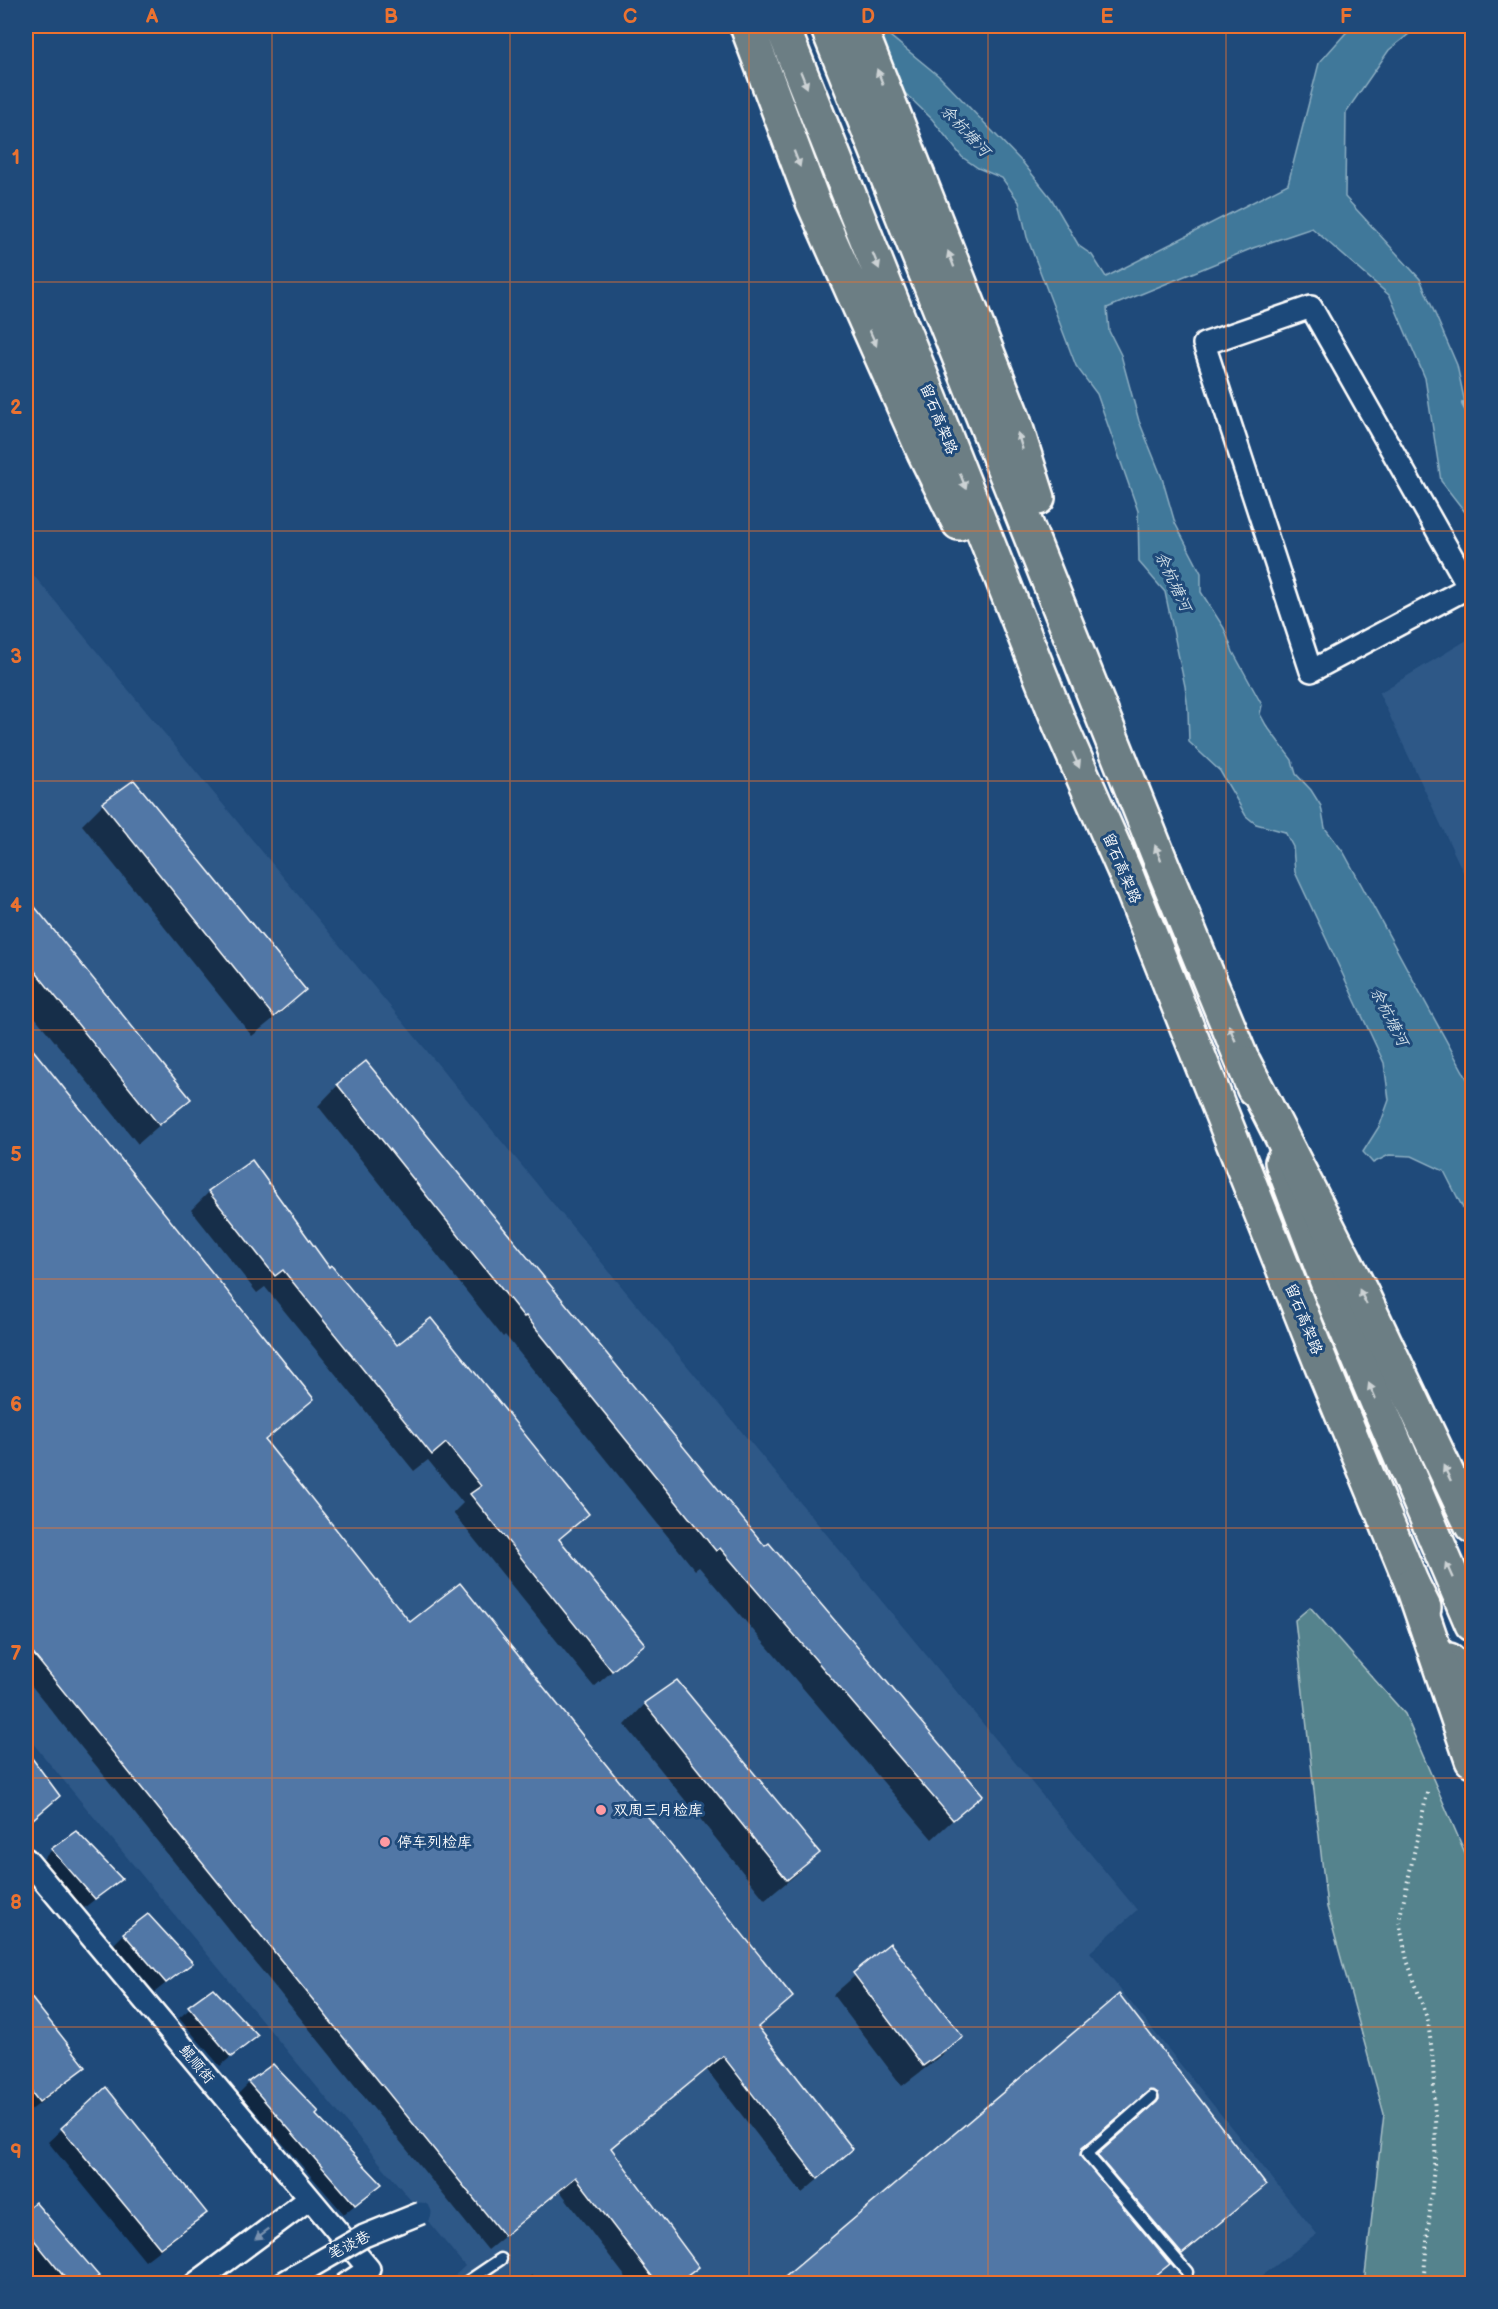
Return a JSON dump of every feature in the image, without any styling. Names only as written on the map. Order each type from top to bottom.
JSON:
[{"type":"highway","points":[[747,26],[813,202],[924,452],[1059,722]]},
{"type":"highway","name":"留石高架路","points":[[782,26],[1059,722],[1128,879],[1323,1368],[1412,1584],[1473,1707]]},
{"type":"highway","points":[[827,26],[1163,867],[1244,1063],[1336,1305],[1473,1624]]},
{"type":"highway","points":[[859,26],[1013,418],[1105,718]]},
{"type":"highway","points":[[1244,1063],[1361,1292],[1473,1526]]},
{"type":"highway","points":[[1412,1584],[1473,1760]]},
{"type":"street","points":[[1311,307],[1471,586],[1311,671],[1204,344],[1311,307]]},
{"type":"street","name":"鲲顺街","points":[[26,1859],[369,2269]]},
{"type":"street","points":[[195,2283],[309,2199]]},
{"type":"street","name":"笔谈巷","points":[[281,2283],[364,2236],[421,2213]]},
{"type":"street","name":"笔谈巷","points":[[346,2283],[369,2269]]},
{"type":"lane","points":[[1152,2097],[1087,2154],[1186,2272]]},
{"type":"lane","points":[[464,2283],[501,2259]]},
{"type":"path","points":[[1423,2283],[1436,2145],[1433,2061],[1428,2021],[1407,1960],[1399,1921],[1428,1789]]},
{"type":"shaded area","points":[[26,566],[1137,1910],[1090,1952],[1317,2234],[1253,2283],[447,2283],[465,2266],[26,1735]]},
{"type":"shaded area","points":[[1472,637],[1472,891],[1379,693]]},
{"type":"green space","points":[[1310,1607],[1405,1714],[1472,1869],[1472,2283],[1364,2283],[1384,2114],[1327,1907],[1295,1620]]},
{"type":"water","name":"余杭塘河","points":[[800,26],[866,26],[885,32],[940,77],[1024,164],[1051,198],[1079,246],[1092,255],[1106,277],[1288,184],[1319,63],[1352,26],[1419,26],[1389,50],[1346,112],[1345,197],[1420,279],[1457,365],[1472,437],[1472,521],[1441,481],[1425,378],[1390,296],[1312,228],[1253,248],[1107,308],[1109,331],[1121,355],[1139,421],[1162,478],[1175,523],[1201,573],[1201,592],[1224,628],[1233,652],[1262,705],[1260,714],[1266,725],[1292,760],[1296,774],[1311,790],[1321,806],[1325,828],[1344,853],[1472,1088],[1472,1226],[1444,1171],[1412,1156],[1389,1155],[1373,1163],[1363,1152],[1380,1125],[1389,1100],[1384,1063],[1295,872],[1293,847],[1285,832],[1256,824],[1246,816],[1220,771],[1189,742],[1185,686],[1165,592],[1139,562],[1138,511],[1097,394],[1076,366],[1027,237],[1019,202],[1002,178],[978,168],[962,157],[932,119],[881,70],[851,51]]},
{"type":"building","points":[[134,780],[306,990],[274,1017],[102,803]]},
{"type":"building","points":[[26,896],[191,1099],[159,1125],[26,960]]},
{"type":"building","name":"停车列检库","points":[[26,1041],[314,1399],[265,1440],[410,1622],[460,1583],[793,1997],[758,2027],[853,2149],[818,2179],[723,2056],[611,2148],[699,2267],[678,2283],[657,2283],[576,2177],[504,2236],[26,1645]]},
{"type":"building","points":[[366,1061],[765,1546],[769,1543],[983,1795],[953,1820],[720,1548],[716,1551],[337,1084]]},
{"type":"building","points":[[252,1160],[329,1267],[331,1265],[397,1345],[431,1318],[589,1514],[559,1539],[645,1644],[612,1671],[470,1494],[481,1486],[446,1443],[432,1455],[283,1270],[275,1276],[208,1191]]},
{"type":"building","points":[[677,1680],[820,1853],[787,1880],[644,1703]]},
{"type":"building","points":[[26,1750],[60,1796],[26,1825]]},
{"type":"building","points":[[76,1831],[122,1879],[95,1899],[51,1849]]},
{"type":"building","points":[[148,1914],[193,1963],[166,1983],[123,1933]]},
{"type":"building","points":[[890,1943],[963,2037],[923,2066],[853,1973]]},
{"type":"building","points":[[213,1988],[258,2036],[231,2057],[188,2006]]},
{"type":"building","points":[[26,1991],[86,2067],[39,2102],[26,2085]]},
{"type":"building","points":[[1119,1994],[1266,2185],[1182,2254],[1097,2155],[1157,2102],[1158,2093],[1150,2090],[1082,2148],[1080,2155],[1170,2264],[1146,2283],[778,2283]]},
{"type":"building","points":[[273,2064],[319,2112],[316,2115],[382,2184],[355,2205],[248,2082]]},
{"type":"building","points":[[106,2087],[207,2213],[160,2248],[61,2128]]},
{"type":"building","points":[[35,2202],[99,2276],[89,2283],[69,2283],[26,2230],[26,2209]]},
{"type":"waterway","points":[[1464,404],[1472,419]]},
{"type":"place","name":"双周三月检库","points":[[601,1810]]},
{"type":"place","name":"停车列检库","points":[[385,1842]]}]
